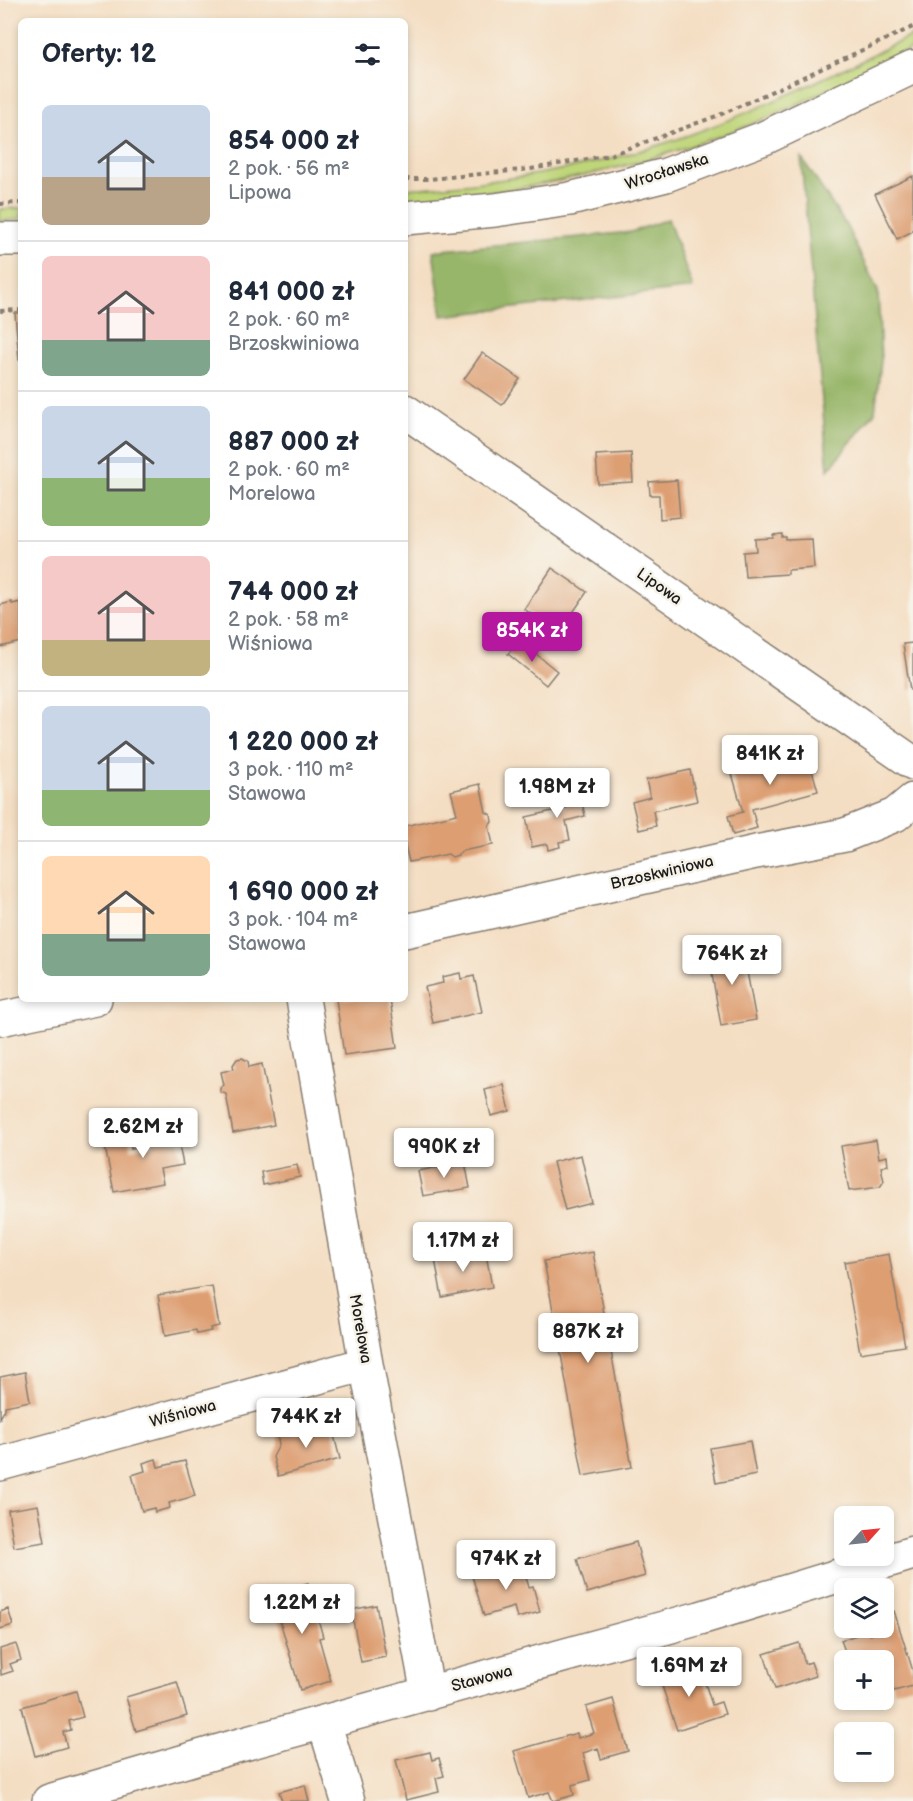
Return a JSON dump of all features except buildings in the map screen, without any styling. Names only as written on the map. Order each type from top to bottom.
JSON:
[{"type":"street","name":"Wrocławska","points":[[408,218],[495,210],[570,199],[666,176],[764,138],[913,67]]},
{"type":"street","points":[[0,239],[18,239]]},
{"type":"street","name":"Lipowa","points":[[408,413],[913,763]]},
{"type":"street","name":"Brzoskwiniowa","points":[[408,930],[756,852],[845,835],[895,815],[913,801]]},
{"type":"street","points":[[0,1019],[81,1002]]},
{"type":"street","name":"Morelowa","points":[[304,1002],[366,1364],[428,1694]]},
{"type":"street","name":"Wiśniowa","points":[[0,1464],[366,1364]]},
{"type":"street","name":"Stawowa","points":[[49,1801],[700,1618],[913,1553]]},
{"type":"street","points":[[324,1722],[348,1801]]},
{"type":"path","points":[[408,179],[531,169],[610,155],[722,114],[913,27]]},
{"type":"path","points":[[0,204],[18,203]]},
{"type":"path","points":[[0,311],[18,310]]},
{"type":"green space","points":[[913,35],[913,48],[833,88],[710,140],[624,166],[538,185],[494,192],[408,200],[408,189],[518,177],[629,154],[727,121]]},
{"type":"green space","points":[[801,157],[846,225],[878,291],[881,361],[875,412],[828,470]]},
{"type":"green space","points":[[18,208],[18,219],[0,221],[0,209]]},
{"type":"green space","points":[[668,219],[693,288],[442,316],[433,251],[631,232]]}]
